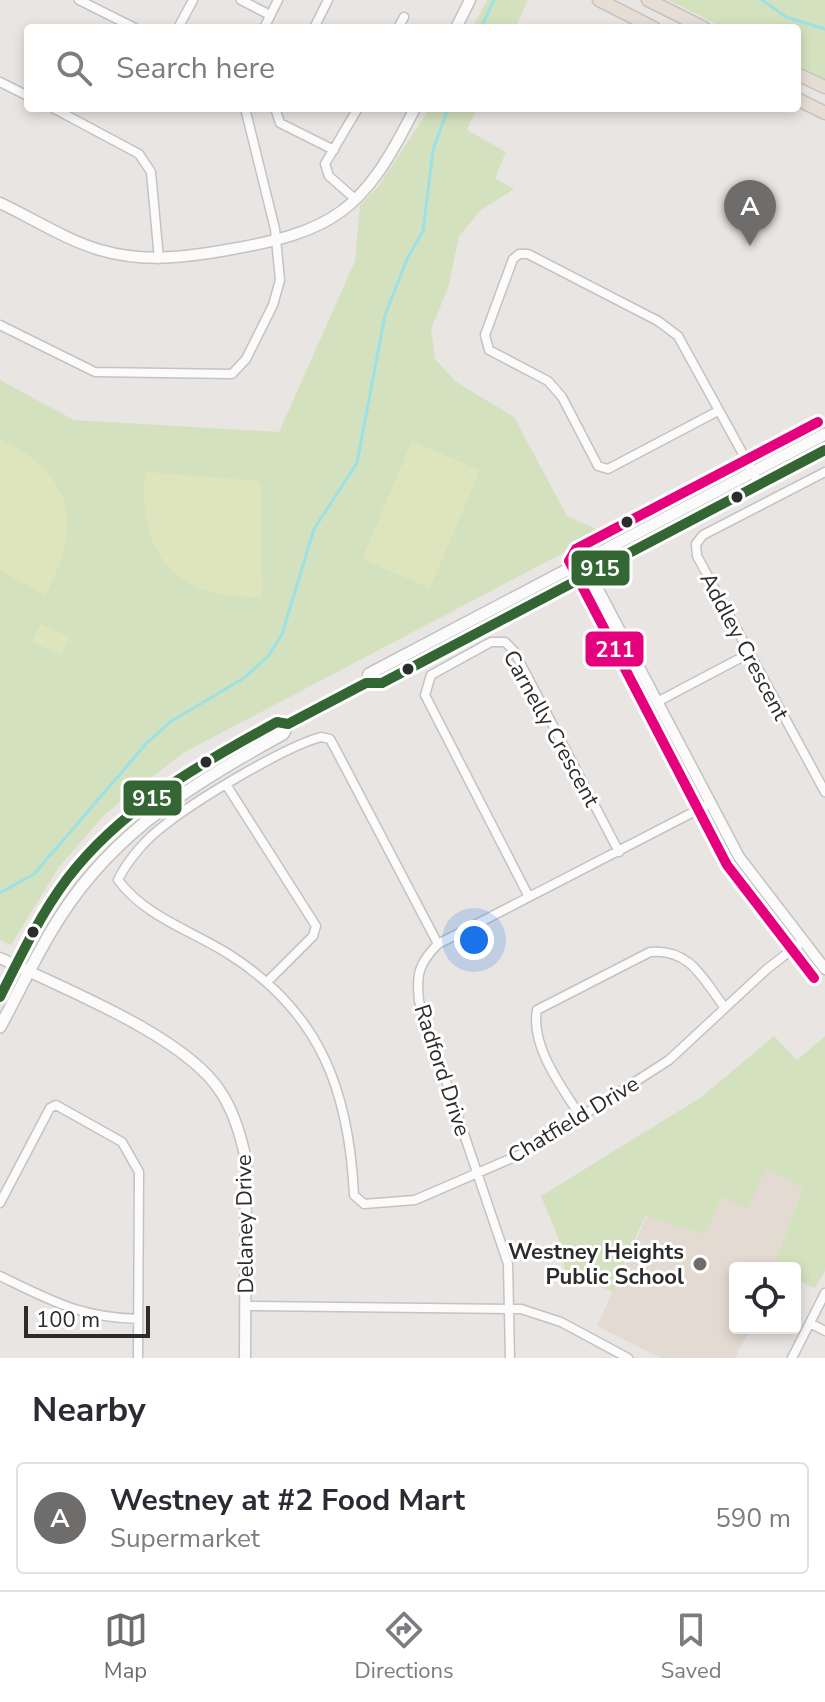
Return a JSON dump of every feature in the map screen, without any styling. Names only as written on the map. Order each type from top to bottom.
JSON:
[{"type":"main road","points":[[599,0],[646,24]]},
{"type":"main road","points":[[648,0],[696,24]]},
{"type":"main road","points":[[801,76],[825,87]]},
{"type":"main road","points":[[801,101],[825,113]]},
{"type":"main road","points":[[0,1027],[23,968],[69,876],[119,822],[212,756],[277,722],[288,724],[366,683],[382,683],[825,451],[821,436],[369,674],[366,683]]},
{"type":"main road","points":[[0,997],[23,968]]},
{"type":"street","points":[[79,0],[127,24]]},
{"type":"street","points":[[180,24],[193,0]]},
{"type":"street","points":[[241,0],[270,15]]},
{"type":"street","points":[[266,24],[278,0]]},
{"type":"street","points":[[316,24],[328,0]]},
{"type":"street","points":[[458,24],[470,0]]},
{"type":"street","points":[[400,24],[404,17]]},
{"type":"street","points":[[0,82],[24,94]]},
{"type":"street","points":[[60,112],[139,154],[151,172],[159,259]]},
{"type":"street","points":[[0,325],[95,372],[232,374],[246,359],[273,305],[280,280],[276,241],[246,112]]},
{"type":"street","points":[[276,112],[280,123],[334,150]]},
{"type":"street","points":[[355,199],[325,170],[327,158],[356,112]]},
{"type":"street","points":[[0,203],[96,249],[159,259],[276,241],[315,229],[355,199],[388,160],[413,112]]},
{"type":"street","points":[[718,411],[608,469],[598,466],[562,397],[548,381],[489,350],[485,335],[513,259],[519,254],[528,254],[658,321],[678,336],[760,485]]},
{"type":"street","name":"Addley Crescent","points":[[825,472],[703,535],[696,544],[697,556],[825,792]]},
{"type":"street","points":[[583,561],[739,857],[825,969]]},
{"type":"street","name":"Carnelly Crescent","points":[[529,897],[425,695],[431,675],[491,642],[505,642],[514,651],[619,852]]},
{"type":"street","points":[[657,702],[748,654]]},
{"type":"street","name":"Chatfield Drive","points":[[438,944],[330,739],[310,740],[164,825],[125,866],[118,880],[159,917],[229,954],[267,982],[303,1023],[336,1081],[352,1147],[354,1195],[364,1204],[415,1200],[526,1152],[669,1060],[803,941]]},
{"type":"street","points":[[227,786],[316,926],[313,936],[267,982]]},
{"type":"street","name":"Radford Drive","points":[[510,1358],[508,1264],[419,1001],[416,977],[421,961],[438,944],[709,804]]},
{"type":"street","points":[[581,1117],[553,1073],[535,1023],[537,1010],[650,952],[666,951],[682,956],[725,1008]]},
{"type":"street","name":"Delaney Drive","points":[[0,958],[176,1046],[220,1089],[241,1137],[246,1160],[245,1358]]},
{"type":"street","points":[[0,1203],[50,1108],[56,1105],[122,1142],[134,1157],[139,1172],[138,1358]]},
{"type":"street","points":[[0,1276],[71,1310],[100,1318],[138,1319]]},
{"type":"street","points":[[792,1358],[825,1293]]},
{"type":"street","points":[[246,1306],[510,1308],[561,1322],[628,1358]]},
{"type":"street","points":[[810,1323],[825,1331]]},
{"type":"shaded area","name":"Westney Heights Public School","points":[[766,1169],[803,1189],[777,1262],[729,1262],[729,1334],[747,1334],[735,1358],[661,1358],[597,1326],[647,1216],[705,1235],[722,1195]]},
{"type":"green space","points":[[487,0],[528,0],[517,24],[474,24]]},
{"type":"green space","points":[[668,0],[825,0],[825,79],[801,67],[801,24],[716,24]]},
{"type":"green space","points":[[427,112],[475,112],[467,130],[506,152],[495,178],[514,189],[480,211],[459,236],[448,288],[431,329],[435,359],[456,382],[514,417],[567,516],[603,532],[183,753],[105,814],[59,867],[11,945],[0,940],[0,380],[74,420],[279,432],[355,261],[360,205],[378,187]]},
{"type":"green space","points":[[0,439],[25,453],[44,469],[57,486],[65,504],[65,546],[45,595],[0,570]]},
{"type":"green space","points":[[412,441],[480,470],[430,588],[362,559]]},
{"type":"green space","points":[[145,472],[258,481],[261,485],[262,597],[207,591],[169,568],[148,528]]},
{"type":"green space","points":[[40,624],[70,637],[61,655],[32,642]]},
{"type":"green space","points":[[774,1036],[797,1060],[825,1036],[825,1271],[815,1288],[801,1282],[801,1262],[777,1262],[776,1259],[803,1189],[766,1169],[747,1209],[722,1196],[705,1235],[646,1216],[628,1252],[614,1293],[565,1270],[559,1240],[541,1196],[700,1098]]},
{"type":"waterway","points":[[483,24],[494,0]]},
{"type":"waterway","points":[[762,0],[786,17],[825,29]]},
{"type":"waterway","points":[[0,893],[34,874],[146,744],[170,722],[244,678],[269,655],[282,634],[314,529],[357,463],[385,315],[407,259],[423,231],[433,150],[447,112]]},
{"type":"transit line","name":"211","points":[[814,978],[727,865],[569,561],[576,549],[818,422]]},
{"type":"transit line","name":"915","points":[[0,997],[39,922],[67,879],[88,854],[137,809],[191,771],[277,722],[288,724],[366,683],[382,683],[825,450]]},
{"type":"place","name":"Westney at #2 Food Mart","points":[[750,246]]},
{"type":"place","name":"Westney Heights Public School","points":[[700,1264]]}]
